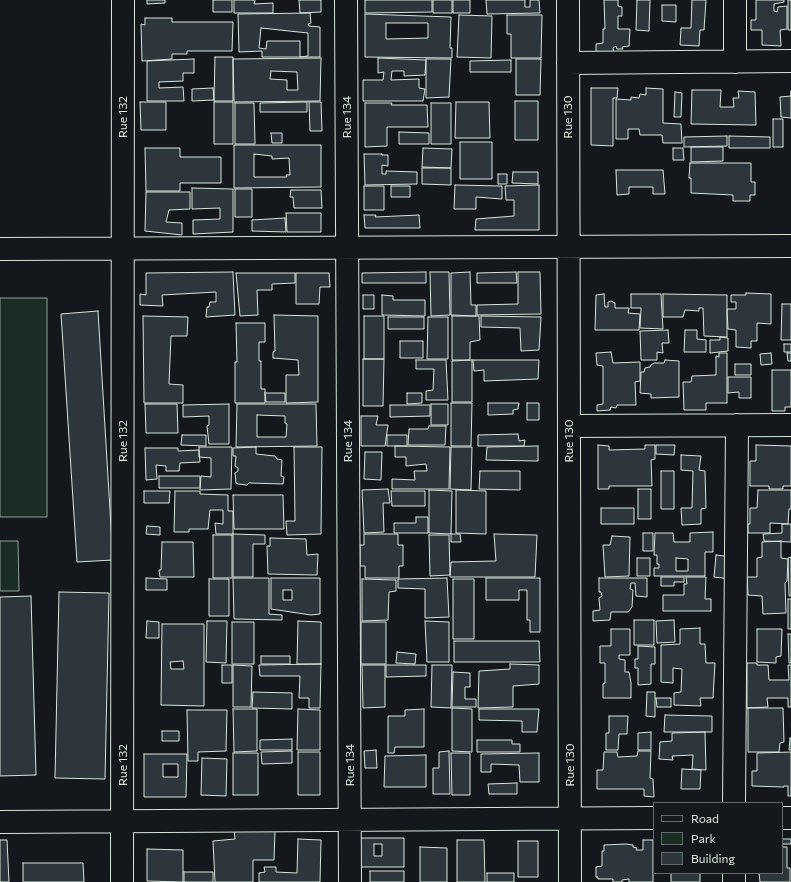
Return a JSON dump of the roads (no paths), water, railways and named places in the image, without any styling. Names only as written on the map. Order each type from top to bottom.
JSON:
[{"type":"street","name":"Rue 132","points":[[122,882],[123,0]]},
{"type":"street","name":"Rue 134","points":[[346,0],[350,882]]},
{"type":"street","name":"Rue 130","points":[[568,0],[570,882]]},
{"type":"street","points":[[735,0],[735,62]]},
{"type":"street","points":[[568,62],[791,61]]},
{"type":"street","points":[[0,248],[791,246]]},
{"type":"street","points":[[734,802],[737,425]]},
{"type":"street","points":[[569,426],[791,425]]},
{"type":"street","points":[[0,822],[653,818]]}]
